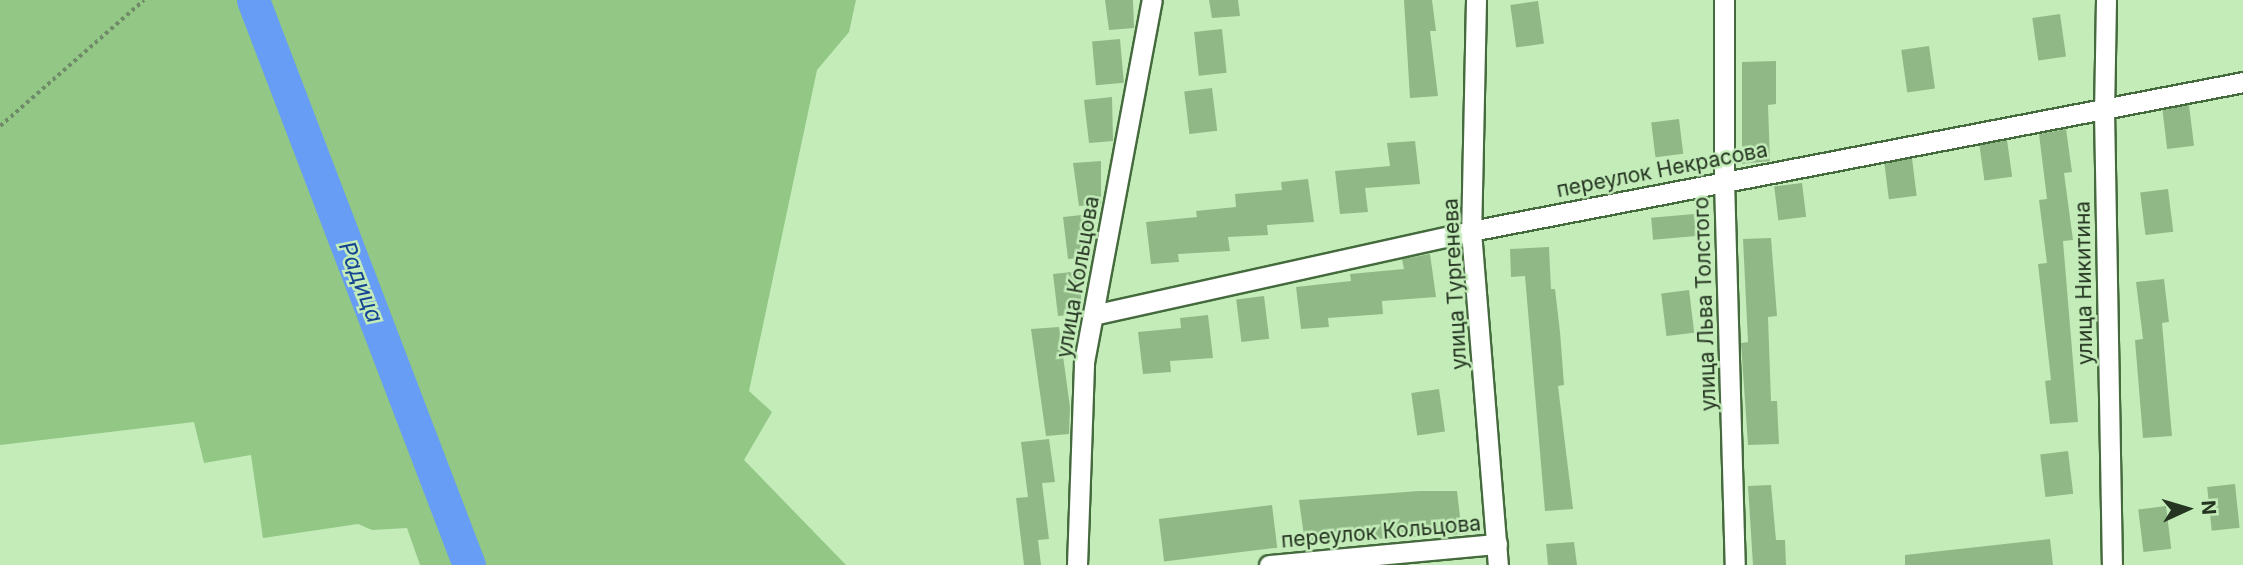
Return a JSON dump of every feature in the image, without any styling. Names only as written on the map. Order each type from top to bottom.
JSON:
[{"type":"street","name":"улица Кольцова","points":[[1077,565],[1084,362],[1152,0]]},
{"type":"street","name":"улица Тургенева","points":[[1476,0],[1471,231],[1498,565]]},
{"type":"street","name":"улица Льва Толстого","points":[[1724,0],[1724,180],[1735,565]]},
{"type":"street","name":"улица Никитина","points":[[2106,0],[2104,110],[2112,565]]},
{"type":"street","name":"переулок Некрасова","points":[[1093,315],[1471,231],[1724,180],[2243,82]]},
{"type":"street","name":"переулок Кольцова","points":[[1269,565],[1497,544]]},
{"type":"path","points":[[0,126],[144,0]]},
{"type":"green space","points":[[0,0],[856,0],[849,32],[817,70],[749,391],[772,412],[744,460],[846,565],[420,565],[407,528],[372,530],[358,524],[263,538],[251,455],[204,463],[194,422],[0,445]]},
{"type":"building","points":[[1105,0],[1133,0],[1134,28],[1109,30]]},
{"type":"building","points":[[1209,0],[1238,0],[1240,16],[1212,18]]},
{"type":"building","points":[[1404,0],[1432,0],[1436,31],[1430,31],[1438,96],[1410,98]]},
{"type":"building","points":[[1538,1],[1544,44],[1516,47],[1510,5]]},
{"type":"building","points":[[2060,14],[2066,57],[2038,60],[2032,18]]},
{"type":"building","points":[[1222,29],[1227,73],[1199,76],[1194,32]]},
{"type":"building","points":[[1120,39],[1124,83],[1096,85],[1092,41]]},
{"type":"building","points":[[1929,46],[1935,89],[1907,92],[1901,50]]},
{"type":"building","points":[[1776,61],[1776,104],[1768,105],[1770,161],[1742,164],[1742,62]]},
{"type":"building","points":[[1212,88],[1217,131],[1189,134],[1184,91]]},
{"type":"building","points":[[1112,97],[1113,141],[1089,143],[1084,100]]},
{"type":"building","points":[[2189,105],[2194,146],[2167,149],[2162,108]]},
{"type":"building","points":[[1679,119],[1683,154],[1655,157],[1651,122]]},
{"type":"building","points":[[2066,129],[2072,172],[2064,173],[2073,240],[2063,241],[2078,422],[2050,424],[2045,381],[2051,380],[2038,264],[2047,263],[2039,200],[2047,199],[2039,134]]},
{"type":"building","points":[[2007,140],[2012,177],[1984,181],[1979,144]]},
{"type":"building","points":[[1415,141],[1420,184],[1365,188],[1368,212],[1340,214],[1335,171],[1390,166],[1387,143]]},
{"type":"building","points":[[1912,158],[1917,196],[1889,199],[1884,161]]},
{"type":"building","points":[[1101,161],[1101,204],[1079,206],[1073,163]]},
{"type":"building","points":[[1308,179],[1314,222],[1267,225],[1268,235],[1228,237],[1230,251],[1178,254],[1179,262],[1151,264],[1146,222],[1197,217],[1196,211],[1236,207],[1235,194],[1282,190],[1281,182]]},
{"type":"building","points":[[1802,183],[1806,217],[1778,220],[1774,186]]},
{"type":"building","points":[[2168,189],[2173,232],[2145,235],[2140,192]]},
{"type":"building","points":[[1091,214],[1091,257],[1068,259],[1063,217]]},
{"type":"building","points":[[1694,214],[1696,236],[1653,240],[1651,218]]},
{"type":"building","points":[[1771,238],[1777,316],[1768,317],[1771,401],[1777,401],[1779,444],[1748,445],[1741,343],[1748,342],[1743,239]]},
{"type":"building","points":[[1549,247],[1551,289],[1555,289],[1564,385],[1558,386],[1573,509],[1545,511],[1525,276],[1511,277],[1510,249]]},
{"type":"building","points":[[1430,254],[1436,297],[1382,301],[1383,314],[1328,318],[1329,327],[1301,329],[1296,287],[1351,281],[1350,274],[1404,269],[1402,259]]},
{"type":"building","points":[[1081,271],[1081,314],[1058,316],[1053,274]]},
{"type":"building","points":[[2164,279],[2169,322],[2162,323],[2172,436],[2143,438],[2135,340],[2143,339],[2136,282]]},
{"type":"building","points":[[1689,290],[1694,333],[1666,336],[1661,293]]},
{"type":"building","points":[[1264,296],[1269,339],[1241,342],[1236,299]]},
{"type":"building","points":[[1208,315],[1213,358],[1170,361],[1171,372],[1143,374],[1138,332],[1181,328],[1180,318]]},
{"type":"building","points":[[1059,327],[1070,407],[1069,434],[1046,436],[1031,329]]},
{"type":"building","points":[[1439,389],[1445,432],[1417,435],[1411,393]]},
{"type":"building","points":[[1049,439],[1055,482],[1042,483],[1049,539],[1038,540],[1041,565],[1024,565],[1016,498],[1028,497],[1021,442]]},
{"type":"building","points":[[2068,451],[2073,494],[2045,497],[2040,454]]},
{"type":"building","points":[[2235,484],[2240,528],[2212,531],[2207,487]]},
{"type":"building","points":[[1771,485],[1776,540],[1785,540],[1786,565],[1753,565],[1748,486]]},
{"type":"building","points":[[1419,491],[1457,491],[1462,534],[1305,543],[1299,500]]},
{"type":"building","points":[[1272,505],[1277,548],[1164,562],[1159,519]]},
{"type":"building","points":[[2166,506],[2171,549],[2143,552],[2138,509]]},
{"type":"building","points":[[2050,539],[2053,565],[1905,565],[1905,555]]},
{"type":"building","points":[[1574,542],[1577,565],[1548,565],[1546,544]]},
{"type":"waterway","name":"Радица","points":[[253,0],[469,565]]}]
